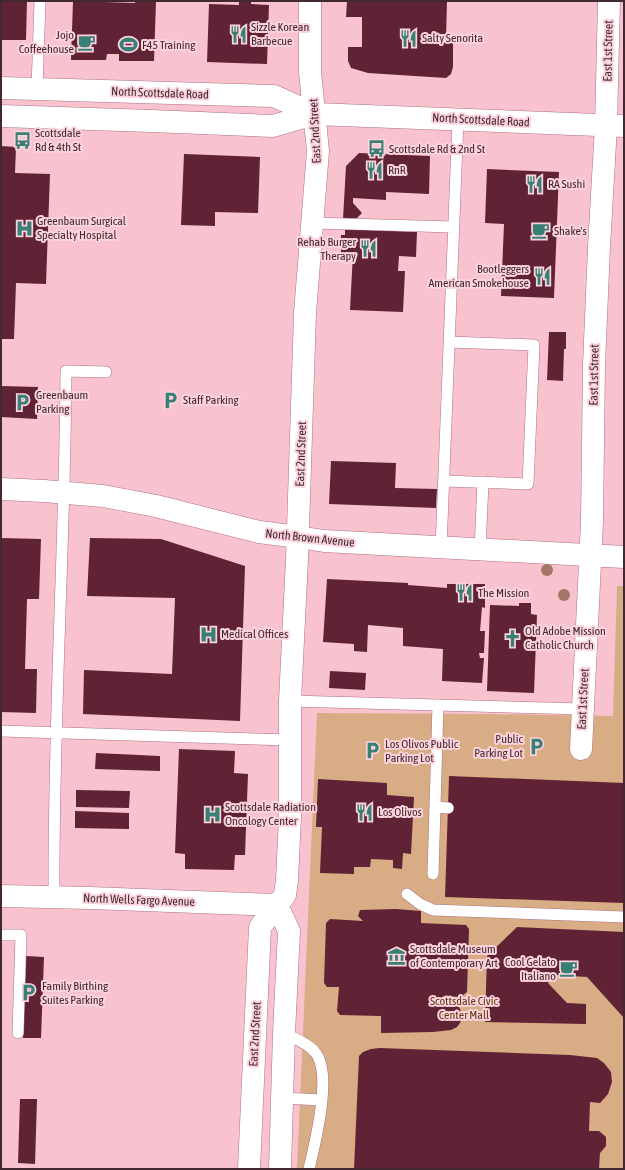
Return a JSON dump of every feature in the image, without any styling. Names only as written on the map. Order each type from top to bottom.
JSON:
[{"type":"street","name":"East 2nd Street","points":[[248,1169],[260,927],[285,895],[290,821],[290,700],[298,537],[305,313],[318,151],[310,72],[310,1]]},
{"type":"street","name":"East 1st Street","points":[[581,749],[590,556],[594,352],[615,126],[610,1]]},
{"type":"street","name":"North Scottsdale Road","points":[[1,88],[274,96],[314,114]]},
{"type":"street","name":"North Scottsdale Road","points":[[1,116],[151,120],[273,126],[314,114],[615,126]]},
{"type":"street","name":"North Brown Avenue","points":[[1,489],[103,496],[156,506],[259,532],[324,541],[624,557]]},
{"type":"street","name":"North Wells Fargo Avenue","points":[[1,896],[278,905]]},
{"type":"street","points":[[278,905],[289,931],[280,1169]]},
{"type":"lane","points":[[37,89],[40,1]]},
{"type":"lane","points":[[441,548],[458,119]]},
{"type":"lane","points":[[313,223],[454,227]]},
{"type":"lane","points":[[444,481],[528,484],[534,345],[449,342]]},
{"type":"lane","points":[[54,897],[55,733],[64,493],[66,371],[106,372]]},
{"type":"lane","points":[[480,550],[484,482]]},
{"type":"lane","points":[[290,700],[583,709]]},
{"type":"lane","points":[[433,874],[438,705]]},
{"type":"lane","points":[[1,731],[290,740]]},
{"type":"lane","points":[[435,807],[448,808]]},
{"type":"lane","points":[[407,894],[420,904],[433,910],[624,917]]},
{"type":"lane","points":[[1,935],[21,935],[18,1033]]},
{"type":"lane","points":[[284,1033],[315,1051],[318,1055],[322,1070],[322,1100],[309,1169]]},
{"type":"lane","points":[[282,1098],[322,1100]]},
{"type":"green space","name":"Scottsdale Civic Center Mall","points":[[617,586],[624,586],[624,1169],[297,1169],[317,713],[613,716]]},
{"type":"building","points":[[1,1],[27,1],[26,40],[1,40]]},
{"type":"building","points":[[73,1],[135,3],[135,1],[156,1],[154,61],[119,61],[119,54],[107,54],[106,60],[71,60]]},
{"type":"building","name":"Sizzle Korean Barbecue","points":[[239,1],[251,1],[251,4],[269,5],[267,64],[207,62],[209,4],[239,5]]},
{"type":"building","points":[[347,1],[447,1],[446,39],[453,39],[453,67],[451,74],[446,78],[368,73],[351,68],[348,61],[348,47],[362,47],[362,17],[346,17]]},
{"type":"building","name":"Greenbaum Surgical Specialty Hospital","points":[[1,146],[16,147],[15,173],[50,174],[46,284],[16,283],[14,339],[1,339]]},
{"type":"building","points":[[359,153],[430,156],[429,194],[386,192],[386,200],[353,198],[353,203],[362,213],[356,219],[343,219],[346,166]]},
{"type":"building","points":[[184,154],[260,157],[258,213],[215,212],[215,226],[181,225]]},
{"type":"building","points":[[487,169],[559,172],[554,298],[501,296],[504,224],[485,223]]},
{"type":"building","points":[[345,229],[417,232],[416,257],[399,256],[398,271],[405,271],[403,312],[350,310],[353,253],[341,253],[341,235],[345,235]]},
{"type":"building","points":[[549,332],[566,332],[563,381],[547,380]]},
{"type":"building","points":[[1,386],[38,387],[37,419],[1,417]]},
{"type":"building","points":[[331,461],[396,463],[395,488],[437,489],[436,508],[329,504]]},
{"type":"building","points":[[1,538],[41,539],[39,599],[27,599],[25,669],[37,669],[36,713],[1,712]]},
{"type":"building","name":"Medical Offices","points":[[90,538],[161,539],[245,566],[240,721],[83,714],[84,670],[172,674],[175,598],[87,596]]},
{"type":"building","points":[[327,579],[408,583],[408,585],[447,588],[447,584],[485,584],[485,608],[482,607],[480,631],[485,631],[484,653],[479,653],[480,658],[484,658],[482,683],[442,681],[443,649],[403,646],[403,628],[368,625],[367,652],[354,651],[354,644],[323,642]]},
{"type":"building","name":"Old Adobe Mission Catholic Church","points":[[519,603],[531,603],[531,614],[537,615],[534,693],[487,691],[490,605],[519,606]]},
{"type":"building","points":[[330,671],[366,673],[365,690],[329,688]]},
{"type":"building","name":"Scottsdale Radiation Oncology Center","points":[[179,749],[235,751],[234,773],[248,774],[245,855],[235,855],[234,870],[185,869],[185,854],[175,853]]},
{"type":"building","points":[[96,753],[160,756],[160,771],[95,769]]},
{"type":"building","points":[[449,776],[624,783],[624,903],[445,897]]},
{"type":"building","name":"Los Olivos","points":[[318,779],[387,783],[387,795],[414,797],[411,854],[403,853],[402,869],[393,868],[393,860],[371,859],[370,867],[354,867],[354,874],[320,873],[322,827],[316,827]]},
{"type":"building","points":[[76,790],[130,791],[129,808],[76,807]]},
{"type":"building","points":[[75,811],[129,813],[129,829],[75,828]]},
{"type":"building","name":"Scottsdale Museum of Contemporary Art","points":[[396,909],[421,911],[421,923],[466,925],[469,929],[467,992],[461,997],[443,996],[443,1002],[450,1001],[457,1004],[462,1017],[457,1027],[451,1030],[433,1032],[381,1033],[381,1016],[340,1015],[337,1011],[339,987],[327,987],[324,983],[326,923],[330,919],[363,921],[358,916],[360,910]]},
{"type":"building","points":[[517,927],[624,932],[624,1018],[587,977],[555,975],[548,983],[567,1003],[586,1004],[586,1024],[485,1022],[487,956]]},
{"type":"building","points":[[26,956],[44,957],[41,1038],[23,1038]]},
{"type":"building","points":[[380,1048],[570,1055],[597,1058],[604,1063],[611,1072],[612,1082],[608,1094],[600,1103],[590,1102],[589,1131],[599,1131],[606,1137],[606,1146],[600,1153],[599,1169],[354,1169],[359,1056],[363,1052]]},
{"type":"building","points":[[20,1099],[37,1099],[35,1164],[18,1163]]},
{"type":"place","name":"Sizzle Korean Barbecue","points":[[238,34]]},
{"type":"place","name":"Salty Senorita","points":[[409,38]]},
{"type":"place","name":"Jojo Coffeehouse","points":[[87,42]]},
{"type":"place","name":"F45 Training","points":[[129,45]]},
{"type":"place","name":"Scottsdale Rd & 4th St","points":[[22,140]]},
{"type":"place","name":"Scottsdale Rd & 2nd St","points":[[376,149]]},
{"type":"place","name":"RnR","points":[[375,170]]},
{"type":"place","name":"RA Sushi","points":[[535,184]]},
{"type":"place","name":"Greenbaum Surgical Specialty Hospital","points":[[24,228]]},
{"type":"place","name":"Shake's","points":[[541,231]]},
{"type":"place","name":"Rehab Burger Therapy","points":[[369,249]]},
{"type":"place","name":"Bootleggers American Smokehouse","points":[[542,276]]},
{"type":"place","name":"Staff Parking","points":[[170,400]]},
{"type":"place","name":"Greenbaum Parking","points":[[23,402]]},
{"type":"place","name":"The Mission","points":[[465,593]]},
{"type":"place","name":"Medical Offices","points":[[208,634]]},
{"type":"place","name":"Old Adobe Mission Catholic Church","points":[[512,638]]},
{"type":"place","name":"Public Parking Lot","points":[[536,746]]},
{"type":"place","name":"Los Olivos Public Parking Lot","points":[[372,751]]},
{"type":"place","name":"Los Olivos","points":[[365,812]]},
{"type":"place","name":"Scottsdale Radiation Oncology Center","points":[[212,814]]},
{"type":"place","name":"Scottsdale Museum of Contemporary Art","points":[[397,956]]},
{"type":"place","name":"Cool Gelato Italiano","points":[[569,969]]},
{"type":"place","name":"Family Birthing Suites Parking","points":[[29,993]]}]
